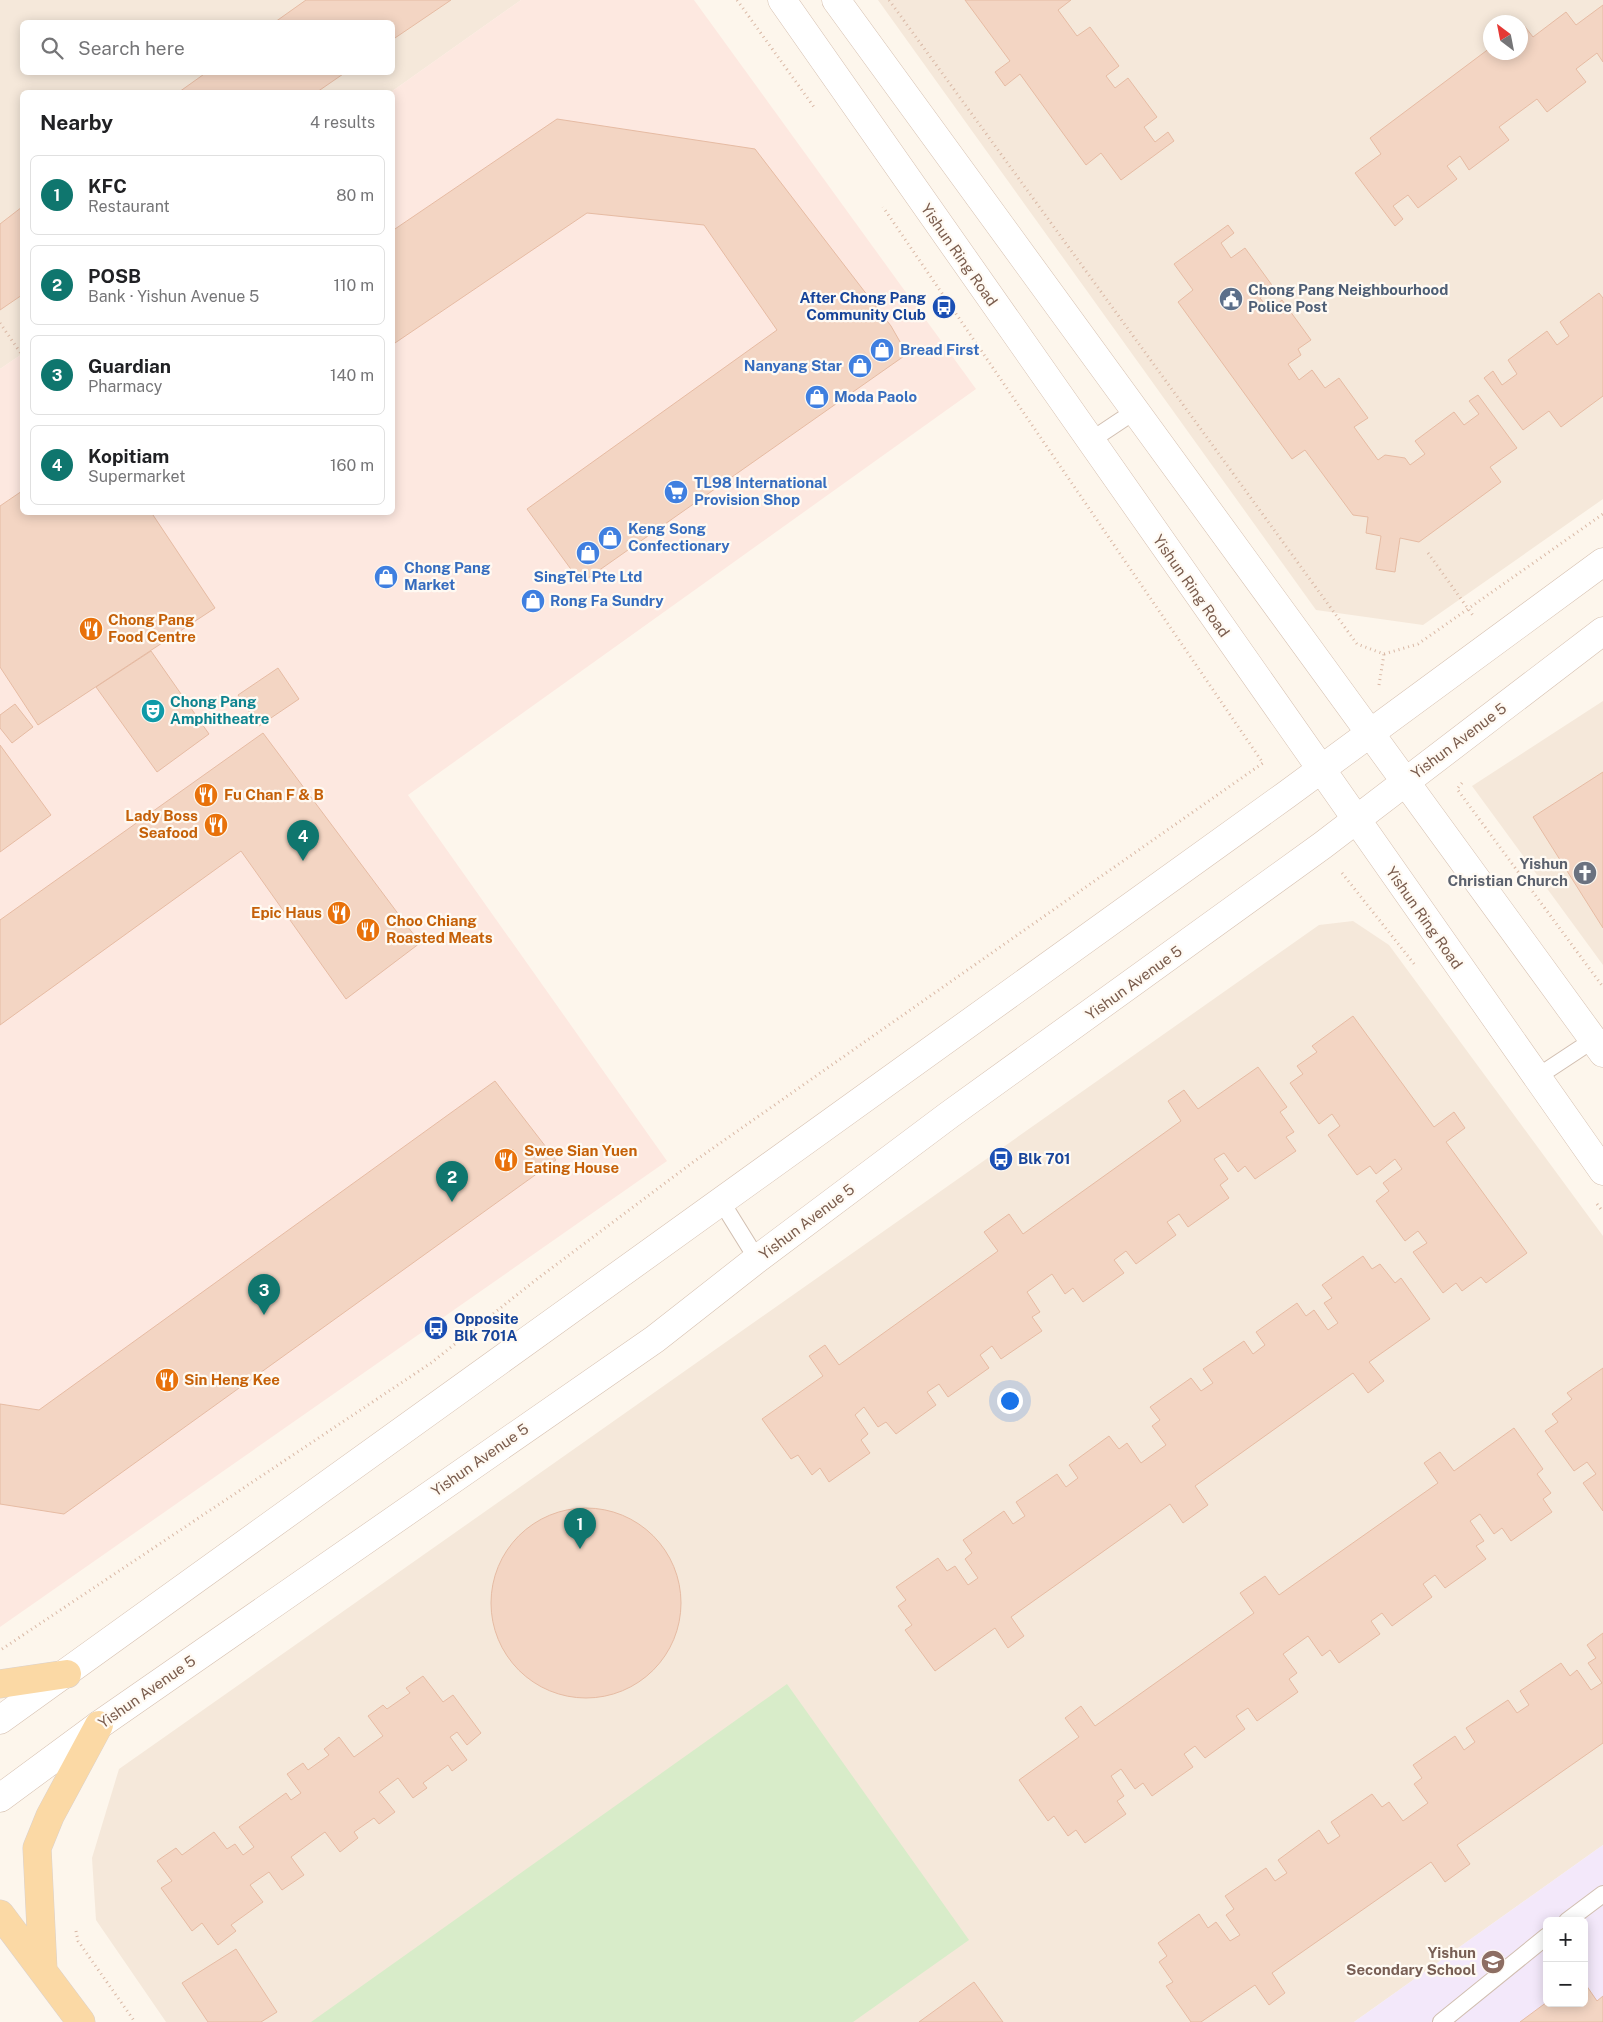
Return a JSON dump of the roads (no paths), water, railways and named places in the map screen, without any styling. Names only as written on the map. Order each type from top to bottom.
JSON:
[{"type":"main road","name":"Yishun Ring Road","points":[[782,0],[1320,770],[1603,1171]]},
{"type":"main road","points":[[836,0],[1370,733],[1600,1044]]},
{"type":"main road","points":[[0,1720],[67,1674],[653,1253],[721,1201],[1320,770],[1603,562]]},
{"type":"main road","name":"Yishun Avenue 5","points":[[0,1798],[99,1725],[655,1339],[757,1259],[949,1114],[1356,820],[1603,631]]},
{"type":"main road","points":[[0,1684],[67,1674]]},
{"type":"main road","points":[[43,1970],[37,1848],[50,1816],[99,1725]]},
{"type":"main road","points":[[0,1914],[81,2022]]},
{"type":"lane","points":[[1090,441],[1135,411]]},
{"type":"lane","points":[[1537,1077],[1600,1044]]},
{"type":"lane","points":[[721,1201],[757,1259]]},
{"type":"lane","points":[[1572,1917],[1603,1894]]},
{"type":"lane","points":[[1441,2022],[1543,1939]]},
{"type":"place","name":"Chong Pang Neighbourhood Police Post","points":[[1231,299]]},
{"type":"place","name":"After Chong Pang Community Club","points":[[944,307]]},
{"type":"place","name":"Bread First","points":[[882,350]]},
{"type":"place","name":"Nanyang Star","points":[[860,366]]},
{"type":"place","name":"Moda Paolo","points":[[817,397]]},
{"type":"place","name":"TL98 International Provision Shop","points":[[676,492]]},
{"type":"place","name":"Keng Song Confectionary","points":[[610,538]]},
{"type":"place","name":"SingTel Pte Ltd","points":[[588,553]]},
{"type":"place","name":"Chong Pang Market","points":[[386,577]]},
{"type":"place","name":"Rong Fa Sundry","points":[[533,601]]},
{"type":"place","name":"Chong Pang Food Centre","points":[[91,629]]},
{"type":"place","name":"Chong Pang Amphitheatre","points":[[153,711]]},
{"type":"place","name":"Fu Chan F & B","points":[[206,795]]},
{"type":"place","name":"Lady Boss Seafood","points":[[216,825]]},
{"type":"place","name":"Kopitiam","points":[[303,861]]},
{"type":"place","name":"Yishun Christian Church","points":[[1585,873]]},
{"type":"place","name":"Epic Haus","points":[[339,913]]},
{"type":"place","name":"Choo Chiang Roasted Meats","points":[[368,930]]},
{"type":"place","name":"Blk 701","points":[[1001,1159]]},
{"type":"place","name":"Swee Sian Yuen Eating House","points":[[506,1160]]},
{"type":"place","name":"POSB","points":[[452,1202]]},
{"type":"place","name":"Guardian","points":[[264,1315]]},
{"type":"place","name":"Opposite Blk 701A","points":[[436,1328]]},
{"type":"place","name":"Sin Heng Kee","points":[[167,1380]]},
{"type":"place","name":"KFC","points":[[580,1549]]},
{"type":"place","name":"Yishun Secondary School","points":[[1493,1962]]}]
